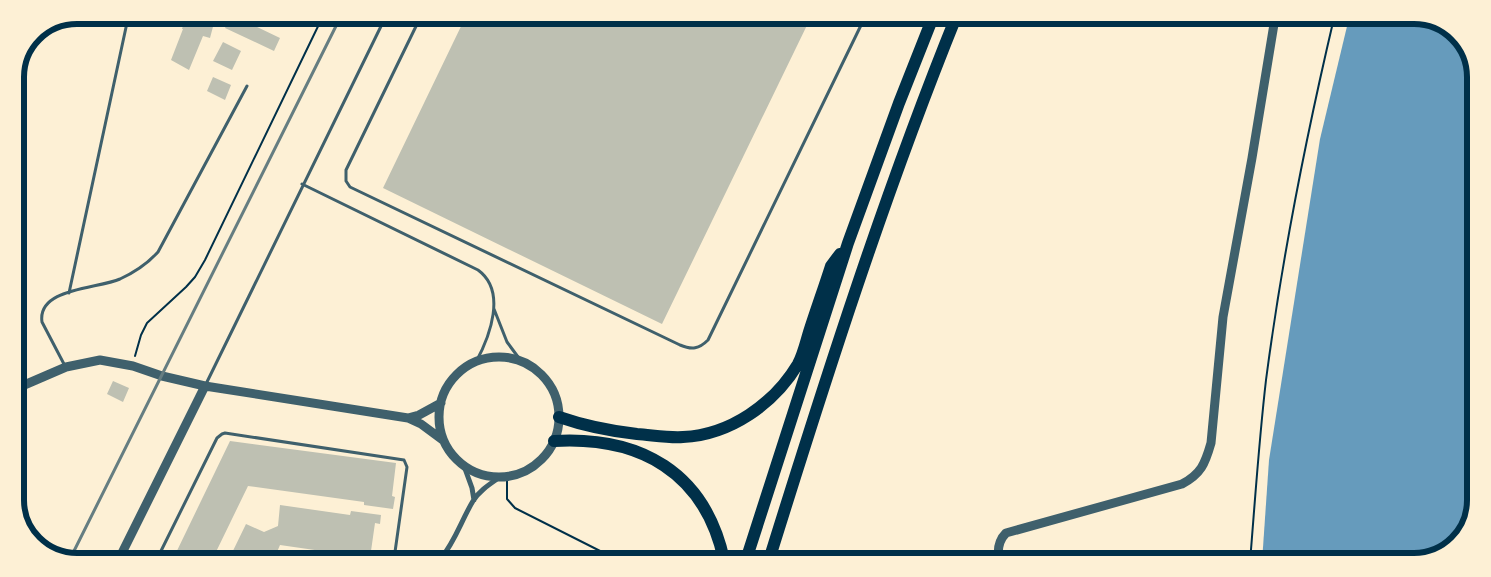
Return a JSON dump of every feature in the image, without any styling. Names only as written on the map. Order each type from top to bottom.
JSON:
[{"type":"highway","points":[[749,553],[848,244],[895,112],[930,24]]},
{"type":"highway","points":[[772,553],[866,255],[911,130],[953,24]]},
{"type":"highway","points":[[559,417],[602,429],[656,436],[683,437],[699,435],[723,428],[744,418],[767,402],[786,382],[799,362],[831,266],[848,244]]},
{"type":"highway","points":[[554,441],[587,440],[618,445],[634,450],[665,467],[682,480],[698,498],[719,539],[722,553]]},
{"type":"street","points":[[998,553],[998,545],[1006,533],[1182,484],[1194,477],[1200,470],[1211,443],[1223,317],[1274,24]]},
{"type":"street","points":[[491,358],[521,361],[536,370],[548,383],[556,399],[559,417],[554,441],[546,454],[535,465],[522,473],[503,477],[487,476],[464,466],[452,455],[444,441],[439,422],[441,403],[446,390],[454,378],[476,362],[491,358]]},
{"type":"street","points":[[24,385],[66,367],[100,360],[132,366],[162,376],[205,386],[408,418],[421,424],[444,441]]},
{"type":"street","points":[[122,553],[205,386]]},
{"type":"street","points":[[408,418],[433,409],[441,403]]},
{"type":"street","points":[[464,466],[474,500]]},
{"type":"street","points":[[445,553],[456,538],[474,500],[488,485],[503,477]]},
{"type":"lane","points":[[69,293],[127,24]]},
{"type":"lane","points":[[205,386],[302,184],[382,24]]},
{"type":"lane","points":[[417,24],[346,170],[346,181],[350,186],[680,345],[695,349],[702,346],[708,340],[862,24]]},
{"type":"lane","points":[[66,367],[42,322],[41,316],[45,304],[50,300],[69,293],[120,279],[150,260],[158,252],[247,86]]},
{"type":"lane","points":[[302,184],[478,270],[486,276],[490,284],[494,308],[507,342],[521,361]]},
{"type":"lane","points":[[476,362],[487,338],[494,308]]},
{"type":"lane","points":[[160,553],[217,438],[222,434],[404,460],[407,467],[395,553]]},
{"type":"path","points":[[132,366],[140,334],[147,323],[186,287],[195,277],[205,260],[318,24]]},
{"type":"path","points":[[1251,553],[1266,381],[1314,103],[1333,24]]},
{"type":"path","points":[[503,477],[507,499],[515,508],[604,553]]},
{"type":"water","points":[[1348,24],[1421,24],[1438,29],[1444,33],[1452,39],[1460,50],[1467,73],[1467,500],[1462,524],[1456,533],[1444,544],[1421,553],[1263,553],[1269,460],[1320,139]]},
{"type":"building","points":[[183,24],[214,24],[210,38],[203,36],[189,70],[171,60]]},
{"type":"building","points":[[227,24],[256,24],[255,26],[280,38],[274,51],[225,28]]},
{"type":"building","points":[[462,24],[808,24],[662,324],[383,188]]},
{"type":"building","points":[[223,42],[241,51],[232,70],[213,61]]},
{"type":"building","points":[[213,77],[231,85],[225,100],[207,91]]},
{"type":"building","points":[[113,381],[129,388],[123,402],[107,394]]},
{"type":"building","points":[[230,441],[396,463],[392,496],[395,497],[393,509],[364,505],[364,502],[248,486],[215,553],[176,553]]},
{"type":"building","points":[[280,505],[350,515],[351,511],[381,515],[380,524],[375,523],[371,553],[335,553],[280,545],[277,553],[232,553],[246,524],[264,532],[278,526]]},
{"type":"railway","points":[[73,553],[337,24]]}]
